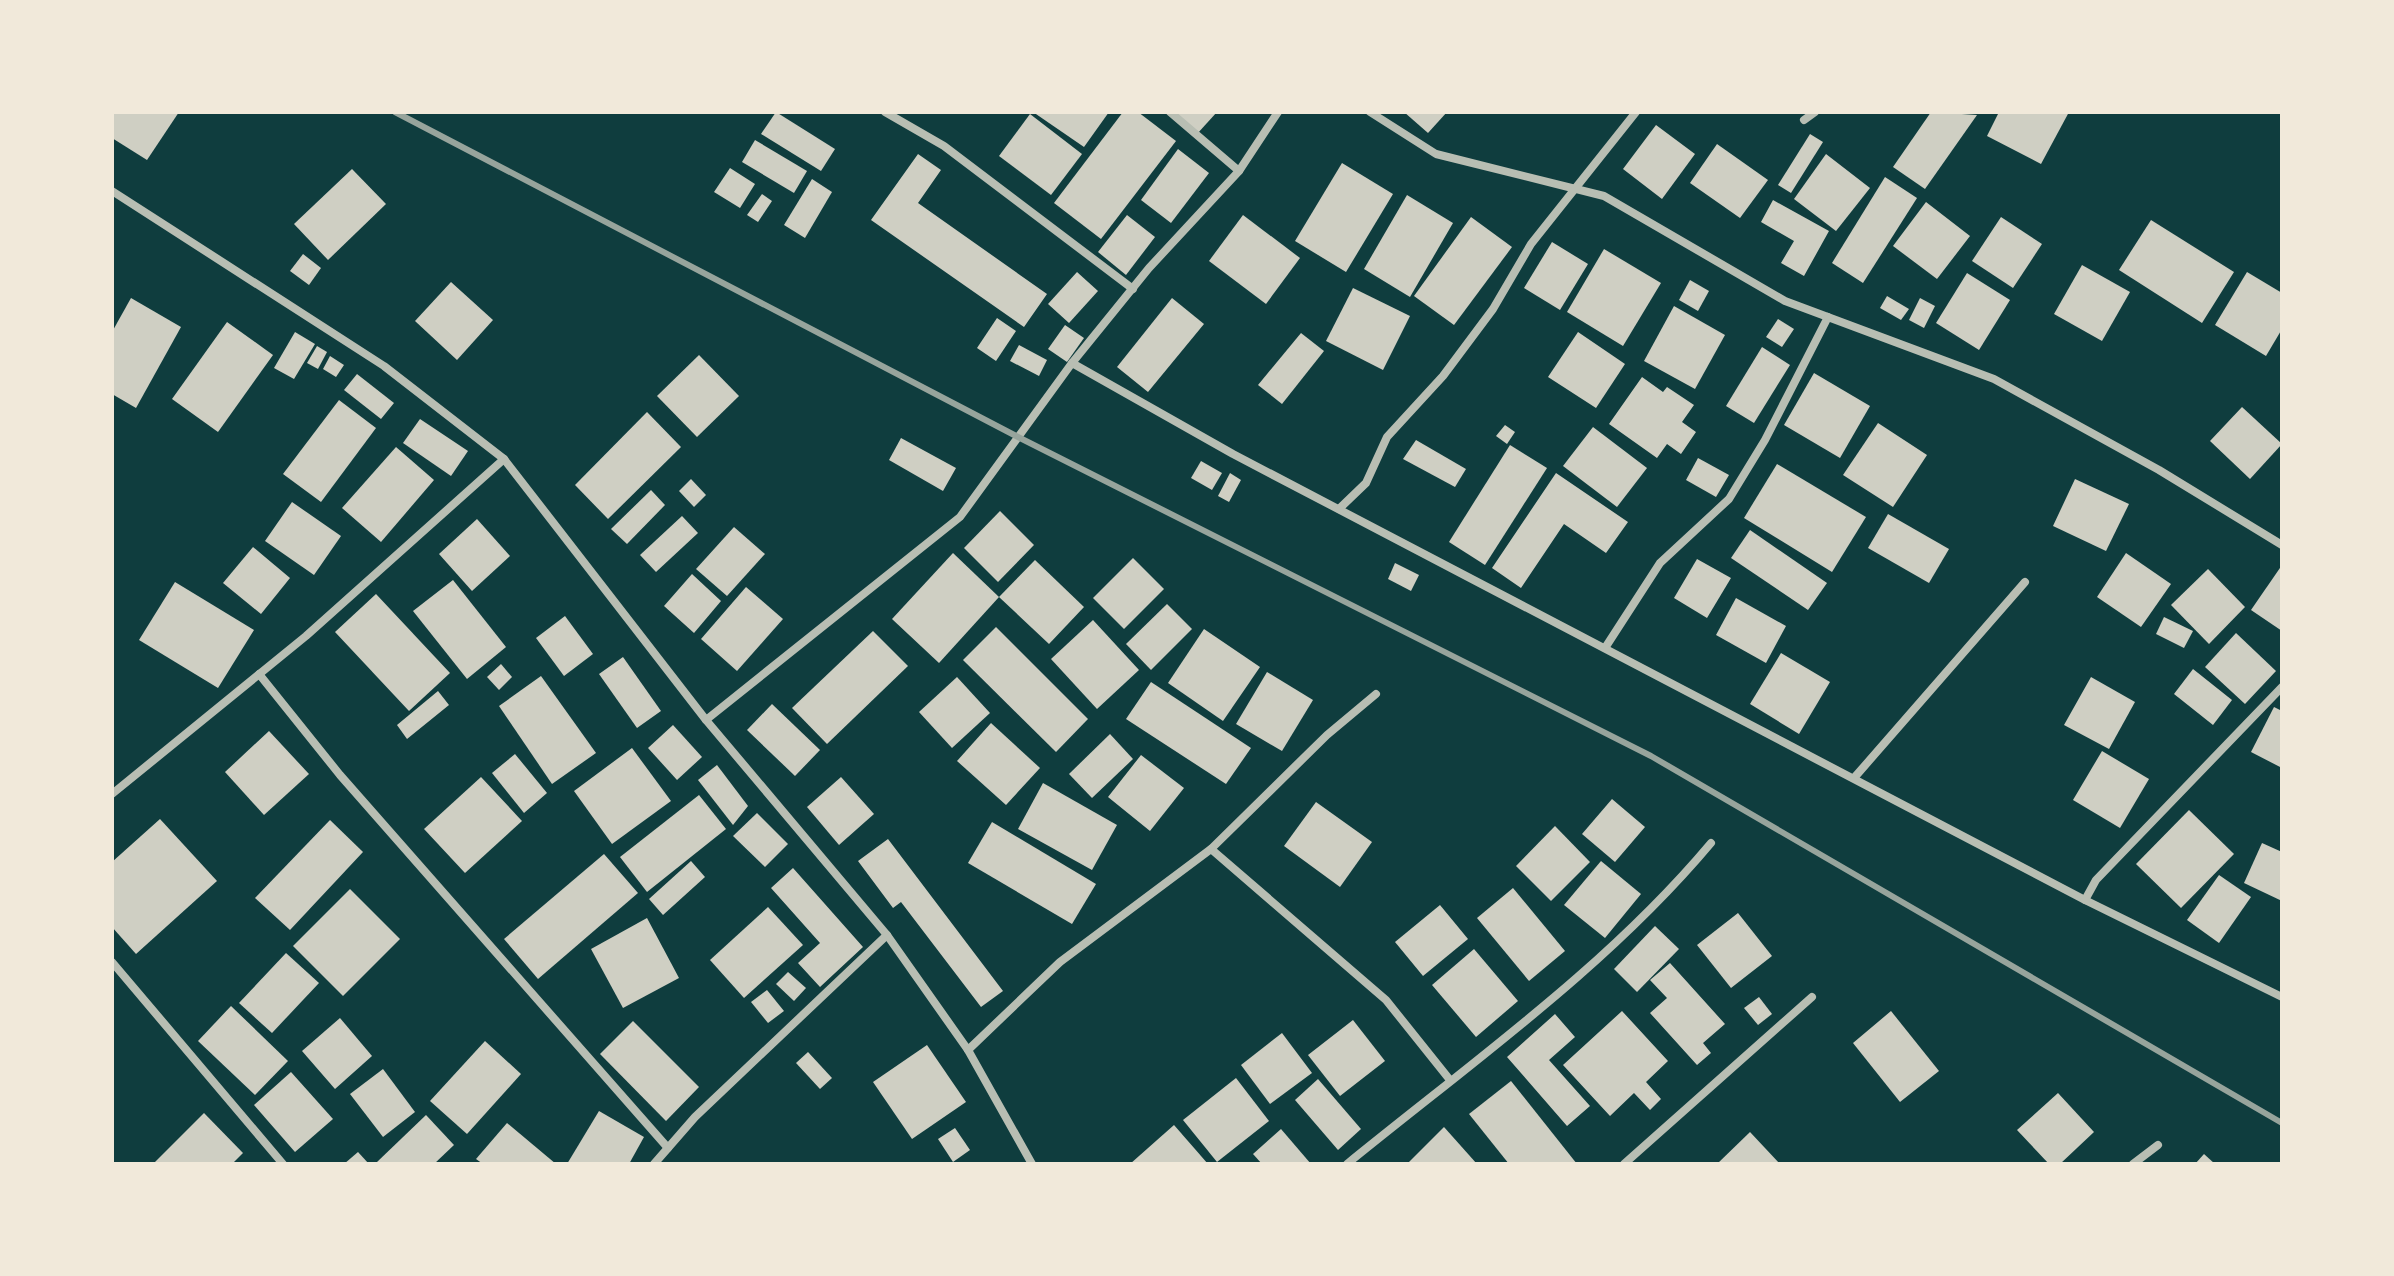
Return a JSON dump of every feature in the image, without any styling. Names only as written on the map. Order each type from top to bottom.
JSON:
[{"type":"street","points":[[885,112],[944,146],[1133,289]]},
{"type":"street","points":[[1170,112],[1239,171]]},
{"type":"street","points":[[706,720],[960,517],[1072,363],[1133,289],[1239,171],[1278,112]]},
{"type":"street","points":[[1370,112],[1436,154],[1604,196],[1785,301],[1994,379],[2159,470],[2282,545]]},
{"type":"street","points":[[1339,509],[1366,483],[1387,437],[1443,376],[1493,309],[1531,244],[1578,189],[1636,112]]},
{"type":"street","points":[[1804,120],[1815,112]]},
{"type":"street","points":[[112,191],[384,366],[504,459],[533,499],[583,555],[706,720],[887,935],[968,1050],[1032,1164]]},
{"type":"street","points":[[1605,648],[1660,563],[1729,499],[1765,440],[1828,317]]},
{"type":"street","points":[[1072,363],[1339,509],[2085,900],[2282,997]]},
{"type":"street","points":[[112,794],[259,674],[504,459]]},
{"type":"street","points":[[1854,778],[2025,582]]},
{"type":"street","points":[[259,674],[340,775],[668,1148]]},
{"type":"street","points":[[2085,900],[2096,880],[2282,687]]},
{"type":"street","points":[[968,1050],[1060,962],[1211,849],[1327,735],[1376,694]]},
{"type":"street","points":[[1347,1164],[1610,952],[1662,901],[1711,843]]},
{"type":"street","points":[[1211,849],[1386,1000],[1450,1080]]},
{"type":"street","points":[[654,1164],[695,1117],[887,935]]},
{"type":"street","points":[[112,962],[283,1164]]},
{"type":"street","points":[[1624,1164],[1812,997]]},
{"type":"street","points":[[2133,1164],[2158,1145]]},
{"type":"building","points":[[112,112],[179,112],[147,160],[112,138]]},
{"type":"building","points":[[776,112],[835,149],[821,171],[761,134]]},
{"type":"building","points":[[1033,112],[1109,112],[1084,147]]},
{"type":"building","points":[[1123,112],[1138,112],[1176,141],[1101,239],[1054,203]]},
{"type":"building","points":[[1172,112],[1217,112],[1197,134]]},
{"type":"building","points":[[1404,112],[1447,112],[1428,133]]},
{"type":"building","points":[[1931,112],[1977,115],[1925,189],[1893,167]]},
{"type":"building","points":[[1999,112],[2069,112],[2041,164],[1987,136]]},
{"type":"building","points":[[1030,114],[1082,154],[1051,195],[999,156]]},
{"type":"building","points":[[1656,125],[1695,154],[1662,199],[1623,169]]},
{"type":"building","points":[[1810,134],[1823,142],[1791,193],[1778,185]]},
{"type":"building","points":[[755,140],[807,171],[794,193],[742,162]]},
{"type":"building","points":[[1717,144],[1768,180],[1740,218],[1690,183]]},
{"type":"building","points":[[1178,149],[1209,173],[1171,223],[1141,200]]},
{"type":"building","points":[[918,154],[941,170],[918,203],[1047,294],[1024,327],[871,220]]},
{"type":"building","points":[[1826,154],[1870,188],[1836,231],[1794,199]]},
{"type":"building","points":[[1342,163],[1393,194],[1346,272],[1295,241]]},
{"type":"building","points":[[730,168],[755,184],[740,208],[714,192]]},
{"type":"building","points":[[352,169],[386,204],[328,260],[294,224]]},
{"type":"building","points":[[1885,177],[1917,198],[1863,283],[1832,263]]},
{"type":"building","points":[[812,179],[832,192],[805,238],[784,225]]},
{"type":"building","points":[[762,194],[772,201],[758,222],[747,215]]},
{"type":"building","points":[[1407,195],[1453,223],[1410,297],[1364,269]]},
{"type":"building","points":[[1773,200],[1829,231],[1804,276],[1781,263],[1794,241],[1761,222]]},
{"type":"building","points":[[1926,202],[1970,236],[1937,279],[1893,246]]},
{"type":"building","points":[[1127,215],[1155,237],[1126,275],[1098,252]]},
{"type":"building","points":[[1243,215],[1300,258],[1266,304],[1209,261]]},
{"type":"building","points":[[1471,217],[1512,247],[1454,325],[1414,296]]},
{"type":"building","points":[[2001,217],[2042,244],[2013,288],[1972,261]]},
{"type":"building","points":[[2151,220],[2234,272],[2202,323],[2119,270]]},
{"type":"building","points":[[1552,242],[1588,264],[1560,310],[1524,288]]},
{"type":"building","points":[[1604,249],[1661,283],[1623,346],[1567,312]]},
{"type":"building","points":[[303,254],[321,268],[309,285],[290,271]]},
{"type":"building","points":[[2082,265],[2130,292],[2102,341],[2054,314]]},
{"type":"building","points":[[1077,272],[1098,291],[1069,323],[1048,304]]},
{"type":"building","points":[[2247,272],[2282,293],[2282,329],[2266,356],[2215,325]]},
{"type":"building","points":[[1967,273],[2010,300],[1979,350],[1936,323]]},
{"type":"building","points":[[1690,280],[1709,291],[1698,311],[1679,300]]},
{"type":"building","points":[[451,282],[493,320],[457,360],[415,321]]},
{"type":"building","points":[[1353,288],[1410,316],[1383,370],[1326,341]]},
{"type":"building","points":[[1887,296],[1909,309],[1901,320],[1880,308]]},
{"type":"building","points":[[131,298],[181,327],[136,408],[112,394],[112,332]]},
{"type":"building","points":[[1172,298],[1204,324],[1148,392],[1117,367]]},
{"type":"building","points":[[1920,298],[1935,306],[1924,328],[1909,320]]},
{"type":"building","points":[[1674,306],[1725,335],[1695,389],[1644,361]]},
{"type":"building","points":[[997,318],[1016,331],[996,361],[977,348]]},
{"type":"building","points":[[1778,319],[1794,329],[1782,347],[1766,337]]},
{"type":"building","points":[[227,322],[273,355],[218,432],[172,399]]},
{"type":"building","points":[[1065,325],[1084,338],[1067,362],[1048,349]]},
{"type":"building","points":[[295,332],[315,344],[294,379],[274,368]]},
{"type":"building","points":[[1578,332],[1625,364],[1596,408],[1548,377]]},
{"type":"building","points":[[1301,333],[1324,351],[1282,404],[1258,385]]},
{"type":"building","points":[[1019,345],[1047,360],[1039,376],[1010,361]]},
{"type":"building","points":[[317,346],[327,352],[318,369],[307,363]]},
{"type":"building","points":[[1762,347],[1790,365],[1754,423],[1726,406]]},
{"type":"building","points":[[699,355],[739,396],[697,437],[657,396]]},
{"type":"building","points":[[330,356],[344,365],[336,377],[323,369]]},
{"type":"building","points":[[1814,373],[1870,406],[1840,458],[1784,425]]},
{"type":"building","points":[[357,374],[394,403],[381,419],[344,390]]},
{"type":"building","points":[[1642,377],[1663,392],[1667,387],[1694,405],[1682,422],[1696,432],[1681,454],[1667,444],[1657,458],[1609,424]]},
{"type":"building","points":[[339,400],[376,428],[321,502],[283,474]]},
{"type":"building","points":[[2242,407],[2282,444],[2250,479],[2210,441]]},
{"type":"building","points":[[647,412],[681,447],[608,519],[575,485]]},
{"type":"building","points":[[420,419],[468,451],[451,476],[403,443]]},
{"type":"building","points":[[1878,423],[1927,455],[1893,507],[1843,475]]},
{"type":"building","points":[[1505,425],[1515,432],[1507,444],[1496,436]]},
{"type":"building","points":[[1593,427],[1647,468],[1617,507],[1563,466]]},
{"type":"building","points":[[901,438],[956,468],[943,491],[889,460]]},
{"type":"building","points":[[1416,440],[1466,469],[1455,487],[1403,459]]},
{"type":"building","points":[[1510,445],[1547,468],[1485,565],[1449,542]]},
{"type":"building","points":[[396,447],[434,480],[381,542],[342,508]]},
{"type":"building","points":[[1698,458],[1729,475],[1716,497],[1686,480]]},
{"type":"building","points":[[1201,461],[1222,473],[1212,490],[1191,478]]},
{"type":"building","points":[[1777,464],[1866,517],[1832,572],[1744,518]]},
{"type":"building","points":[[1230,473],[1241,480],[1229,502],[1218,496]]},
{"type":"building","points":[[1556,473],[1628,522],[1606,553],[1564,524],[1521,588],[1492,568]]},
{"type":"building","points":[[691,479],[706,495],[694,507],[679,491]]},
{"type":"building","points":[[2075,479],[2129,504],[2106,551],[2053,526]]},
{"type":"building","points":[[651,490],[665,505],[627,544],[611,529]]},
{"type":"building","points":[[292,502],[341,536],[314,575],[265,541]]},
{"type":"building","points":[[1000,511],[1034,545],[998,582],[964,548]]},
{"type":"building","points":[[1888,514],[1949,549],[1929,583],[1868,548]]},
{"type":"building","points":[[682,516],[698,533],[656,572],[640,555]]},
{"type":"building","points":[[477,519],[510,556],[472,591],[439,554]]},
{"type":"building","points":[[734,527],[765,554],[727,596],[696,569]]},
{"type":"building","points":[[1750,530],[1827,583],[1808,610],[1731,558]]},
{"type":"building","points":[[253,547],[290,578],[261,614],[223,583]]},
{"type":"building","points":[[953,553],[999,597],[939,663],[892,619]]},
{"type":"building","points":[[2126,553],[2171,584],[2141,627],[2097,597]]},
{"type":"building","points":[[1133,558],[1164,589],[1124,629],[1093,598]]},
{"type":"building","points":[[1697,559],[1731,578],[1707,618],[1674,598]]},
{"type":"building","points":[[1035,560],[1084,607],[1049,644],[999,597]]},
{"type":"building","points":[[1395,563],[1419,575],[1411,591],[1388,579]]},
{"type":"building","points":[[2282,565],[2282,631],[2251,610]]},
{"type":"building","points":[[2208,569],[2245,607],[2209,644],[2171,605]]},
{"type":"building","points":[[692,574],[721,601],[694,633],[664,606]]},
{"type":"building","points":[[453,580],[506,647],[467,679],[413,611]]},
{"type":"building","points":[[175,582],[254,630],[218,688],[139,640]]},
{"type":"building","points":[[746,587],[783,619],[737,671],[701,639]]},
{"type":"building","points":[[376,594],[450,673],[409,711],[335,632]]},
{"type":"building","points":[[1736,598],[1786,626],[1766,663],[1716,635]]},
{"type":"building","points":[[1167,604],[1192,629],[1151,670],[1126,644]]},
{"type":"building","points":[[565,616],[593,654],[564,676],[536,638]]},
{"type":"building","points":[[2164,617],[2193,631],[2184,648],[2156,634]]},
{"type":"building","points":[[1093,620],[1139,670],[1097,709],[1051,659]]},
{"type":"building","points":[[996,627],[1088,719],[1056,752],[963,660]]},
{"type":"building","points":[[1204,629],[1260,667],[1223,721],[1168,683]]},
{"type":"building","points":[[873,631],[908,666],[827,744],[792,708]]},
{"type":"building","points":[[2236,633],[2276,671],[2245,704],[2205,667]]},
{"type":"building","points":[[1781,653],[1830,682],[1799,734],[1750,704]]},
{"type":"building","points":[[623,657],[661,711],[637,728],[599,674]]},
{"type":"building","points":[[501,664],[512,677],[499,690],[487,677]]},
{"type":"building","points":[[2193,669],[2232,700],[2213,725],[2174,694]]},
{"type":"building","points":[[1267,672],[1313,700],[1282,751],[1236,724]]},
{"type":"building","points":[[541,676],[596,753],[552,784],[499,706]]},
{"type":"building","points":[[957,677],[990,713],[952,748],[919,712]]},
{"type":"building","points":[[2091,677],[2135,702],[2109,749],[2064,725]]},
{"type":"building","points":[[1151,682],[1251,748],[1226,784],[1126,719]]},
{"type":"building","points":[[438,691],[449,705],[407,739],[397,725]]},
{"type":"building","points":[[772,704],[820,750],[795,776],[747,730]]},
{"type":"building","points":[[2274,707],[2282,711],[2282,768],[2251,752]]},
{"type":"building","points":[[991,723],[1040,768],[1006,805],[957,761]]},
{"type":"building","points":[[673,725],[702,757],[677,780],[648,748]]},
{"type":"building","points":[[269,731],[309,774],[264,815],[225,772]]},
{"type":"building","points":[[1110,734],[1133,759],[1092,798],[1069,774]]},
{"type":"building","points":[[632,748],[671,801],[612,844],[574,791]]},
{"type":"building","points":[[2102,751],[2149,779],[2120,828],[2073,800]]},
{"type":"building","points":[[515,754],[547,793],[524,813],[492,773]]},
{"type":"building","points":[[1141,755],[1184,788],[1150,831],[1108,797]]},
{"type":"building","points":[[717,765],[748,806],[733,825],[698,780]]},
{"type":"building","points":[[481,777],[522,821],[465,873],[424,829]]},
{"type":"building","points":[[841,777],[874,814],[839,845],[807,807]]},
{"type":"building","points":[[1043,783],[1117,825],[1092,870],[1018,829]]},
{"type":"building","points":[[699,795],[726,829],[647,892],[620,857]]},
{"type":"building","points":[[1612,799],[1645,827],[1615,862],[1582,834]]},
{"type":"building","points":[[1316,802],[1372,842],[1340,887],[1284,846]]},
{"type":"building","points":[[2189,810],[2234,854],[2181,908],[2136,864]]},
{"type":"building","points":[[757,813],[788,844],[765,867],[733,836]]},
{"type":"building","points":[[160,819],[217,881],[136,954],[112,927],[112,862]]},
{"type":"building","points":[[330,820],[363,852],[290,930],[255,898]]},
{"type":"building","points":[[992,822],[1096,884],[1072,924],[968,863]]},
{"type":"building","points":[[1555,826],[1590,862],[1551,901],[1516,866]]},
{"type":"building","points":[[888,839],[1003,991],[981,1007],[901,902],[893,908],[858,861]]},
{"type":"building","points":[[2262,843],[2282,852],[2282,901],[2244,883]]},
{"type":"building","points":[[604,854],[638,893],[538,979],[504,939]]},
{"type":"building","points":[[691,861],[705,877],[663,915],[649,899]]},
{"type":"building","points":[[1601,861],[1641,894],[1605,938],[1564,905]]},
{"type":"building","points":[[793,868],[863,947],[820,987],[798,963],[820,943],[771,888]]},
{"type":"building","points":[[2219,875],[2251,897],[2219,943],[2187,920]]},
{"type":"building","points":[[1513,888],[1565,951],[1529,981],[1477,918]]},
{"type":"building","points":[[350,889],[400,939],[343,996],[293,946]]},
{"type":"building","points":[[1440,905],[1468,939],[1423,976],[1395,942]]},
{"type":"building","points":[[768,907],[803,945],[744,998],[710,960]]},
{"type":"building","points":[[1738,913],[1772,956],[1731,988],[1697,945]]},
{"type":"building","points":[[647,918],[679,978],[623,1008],[591,949]]},
{"type":"building","points":[[1655,926],[1679,949],[1637,992],[1614,969]]},
{"type":"building","points":[[1474,949],[1518,1001],[1476,1037],[1432,985]]},
{"type":"building","points":[[286,953],[319,983],[272,1033],[239,1003]]},
{"type":"building","points":[[1670,963],[1725,1024],[1703,1043],[1711,1053],[1697,1065],[1650,1013],[1667,998],[1650,980]]},
{"type":"building","points":[[788,972],[806,988],[794,1001],[776,984]]},
{"type":"building","points":[[767,990],[784,1011],[768,1023],[751,1002]]},
{"type":"building","points":[[1759,997],[1772,1014],[1758,1025],[1744,1008]]},
{"type":"building","points":[[231,1006],[288,1061],[255,1095],[198,1041]]},
{"type":"building","points":[[1622,1011],[1668,1061],[1646,1082],[1661,1099],[1650,1110],[1634,1093],[1610,1116],[1563,1065]]},
{"type":"building","points":[[1891,1011],[1939,1071],[1900,1102],[1853,1043]]},
{"type":"building","points":[[1555,1014],[1575,1037],[1549,1060],[1590,1106],[1567,1126],[1507,1057]]},
{"type":"building","points":[[340,1018],[372,1056],[335,1089],[302,1051]]},
{"type":"building","points":[[1353,1020],[1385,1061],[1340,1096],[1308,1055]]},
{"type":"building","points":[[633,1021],[699,1087],[666,1121],[600,1054]]},
{"type":"building","points":[[1282,1033],[1312,1073],[1270,1104],[1241,1065]]},
{"type":"building","points":[[485,1041],[521,1074],[467,1134],[430,1101]]},
{"type":"building","points":[[927,1045],[966,1102],[912,1139],[873,1082]]},
{"type":"building","points":[[808,1052],[832,1078],[820,1089],[796,1063]]},
{"type":"building","points":[[383,1069],[415,1112],[383,1137],[350,1094]]},
{"type":"building","points":[[291,1072],[333,1119],[295,1152],[254,1105]]},
{"type":"building","points":[[1236,1078],[1269,1121],[1217,1162],[1183,1120]]},
{"type":"building","points":[[1318,1079],[1361,1129],[1338,1150],[1295,1100]]},
{"type":"building","points":[[1511,1081],[1577,1164],[1509,1164],[1469,1114]]},
{"type":"building","points":[[2058,1093],[2094,1132],[2060,1164],[2049,1164],[2017,1130]]},
{"type":"building","points":[[599,1111],[644,1137],[629,1164],[567,1164]]},
{"type":"building","points":[[204,1113],[243,1153],[232,1164],[153,1164]]},
{"type":"building","points":[[426,1115],[454,1145],[434,1164],[377,1162]]},
{"type":"building","points":[[507,1123],[556,1164],[483,1164],[476,1159]]},
{"type":"building","points":[[1174,1125],[1208,1164],[1130,1164]]},
{"type":"building","points":[[1444,1127],[1477,1164],[1407,1164]]},
{"type":"building","points":[[955,1128],[970,1150],[953,1162],[938,1139]]},
{"type":"building","points":[[1281,1129],[1311,1164],[1262,1164],[1253,1154]]},
{"type":"building","points":[[1750,1132],[1780,1164],[1717,1164]]},
{"type":"building","points":[[358,1152],[369,1164],[344,1164]]},
{"type":"building","points":[[2204,1154],[2215,1164],[2195,1164]]},
{"type":"railway","points":[[395,112],[1018,437],[1651,756],[2282,1123]]}]
